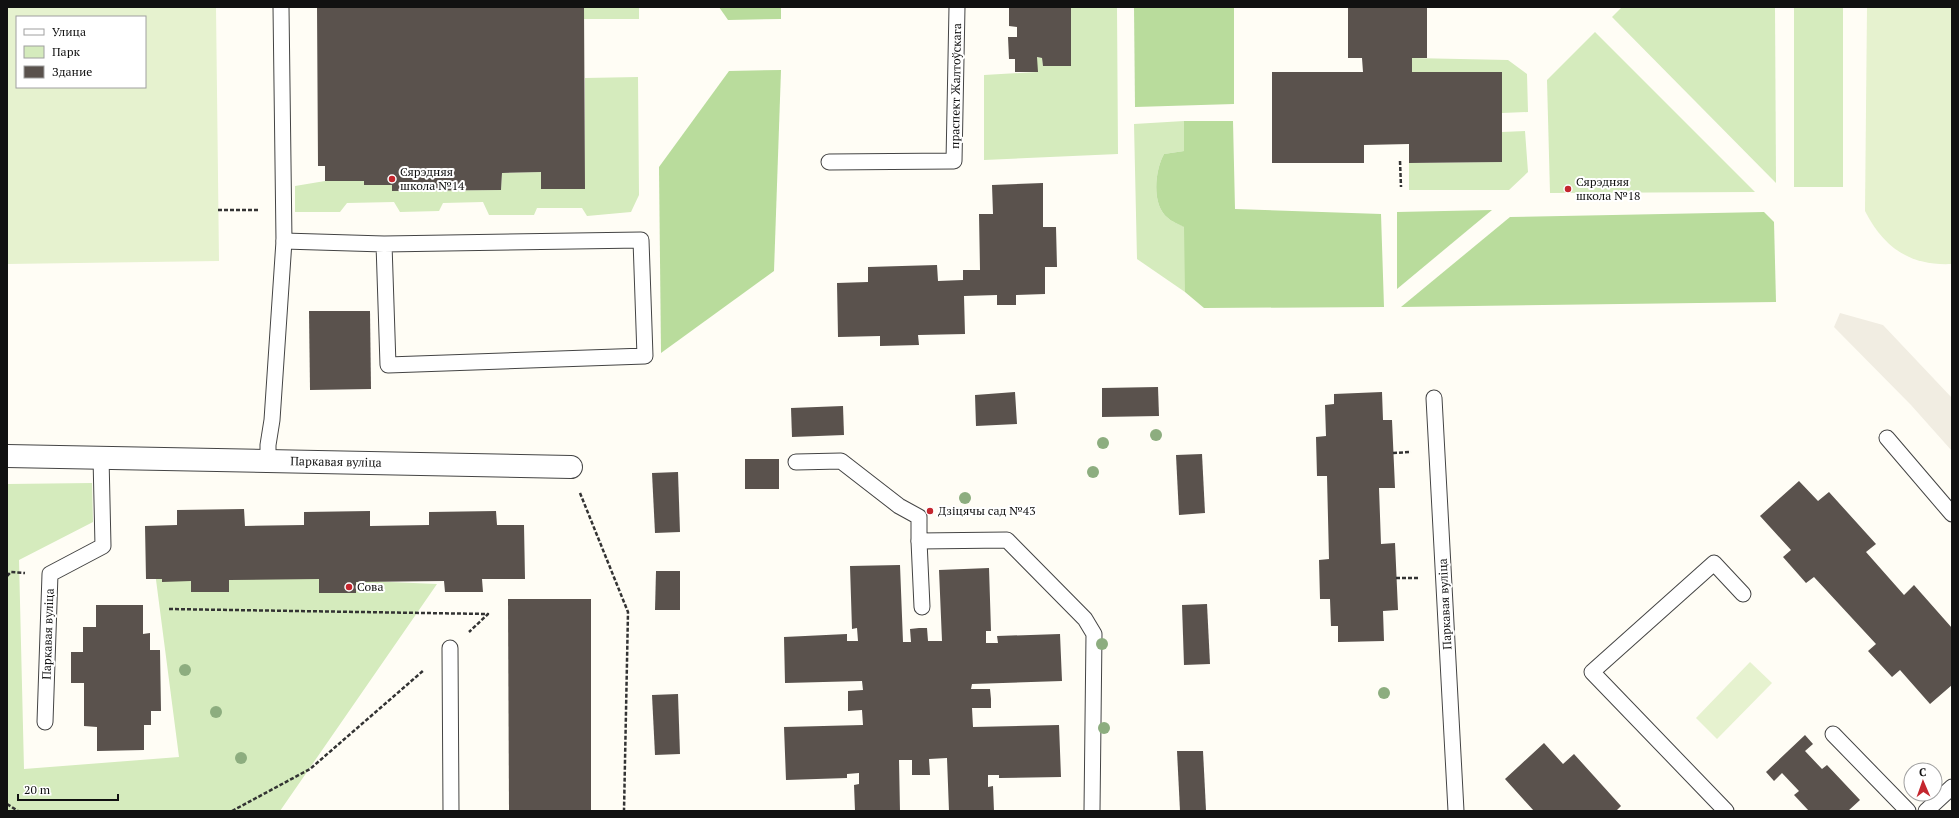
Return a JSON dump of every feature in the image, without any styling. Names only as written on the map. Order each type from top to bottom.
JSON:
[{"type":"street","name":"Паркавая вуліца","points":[[7,456],[571,467]]},
{"type":"lane","points":[[268,461],[284,241],[281,7]]},
{"type":"lane","name":"праспект Жалтоўскага","points":[[829,162],[954,161],[957,7]]},
{"type":"lane","points":[[284,241],[384,244],[640,240],[645,356],[388,365],[384,244]]},
{"type":"lane","name":"Паркавая вуліца","points":[[1434,398],[1456,811]]},
{"type":"lane","points":[[1887,438],[1952,514]]},
{"type":"lane","name":"Паркавая вуліца","points":[[45,722],[50,574],[103,546],[101,457]]},
{"type":"lane","points":[[796,462],[841,461],[899,506],[919,517],[922,607]]},
{"type":"lane","points":[[919,541],[1007,540],[1085,619],[1094,634],[1092,811]]},
{"type":"lane","points":[[1726,811],[1592,672],[1714,563],[1743,594]]},
{"type":"lane","points":[[450,648],[451,811]]},
{"type":"lane","points":[[1833,734],[1908,811]]},
{"type":"lane","points":[[1926,811],[1952,787]]},
{"type":"path","points":[[1400,162],[1401,187]]},
{"type":"path","points":[[218,210],[265,210]]},
{"type":"path","points":[[1393,452],[1416,452]]},
{"type":"path","points":[[571,467],[628,612],[624,811]]},
{"type":"path","points":[[1396,578],[1421,578]]},
{"type":"path","points":[[169,609],[488,614],[310,769],[232,811]]},
{"type":"path","points":[[7,804],[18,811]]},
{"type":"green space","points":[[7,7],[216,7],[219,261],[7,264]]},
{"type":"green space","points":[[584,7],[639,7],[639,19],[584,19]]},
{"type":"green space","points":[[719,7],[781,7],[781,19],[728,20]]},
{"type":"green space","points":[[1071,7],[1117,7],[1118,154],[984,160],[984,75],[1037,72],[1037,57],[1042,58],[1043,66],[1071,66]]},
{"type":"green space","points":[[1134,7],[1234,7],[1234,104],[1135,107]]},
{"type":"green space","points":[[1622,7],[1775,7],[1776,183],[1612,17]]},
{"type":"green space","points":[[1794,7],[1843,7],[1843,187],[1794,187]]},
{"type":"green space","points":[[1867,7],[1952,7],[1952,264],[1923,262],[1900,252],[1890,245],[1881,235],[1872,224],[1865,211]]},
{"type":"green space","points":[[1595,32],[1755,192],[1550,193],[1547,80]]},
{"type":"green space","points":[[1412,58],[1508,60],[1527,74],[1528,112],[1502,113],[1502,72],[1412,72]]},
{"type":"green space","points":[[781,70],[774,271],[661,353],[659,167],[729,71]]},
{"type":"green space","points":[[638,77],[639,195],[631,212],[587,216],[582,208],[537,208],[534,215],[489,215],[483,202],[443,203],[439,211],[400,212],[394,202],[347,203],[340,212],[295,212],[295,186],[325,181],[364,181],[364,185],[392,185],[392,191],[501,190],[502,173],[541,172],[541,189],[585,189],[585,78]]},
{"type":"green space","points":[[1184,121],[1184,151],[1164,154],[1158,169],[1156,187],[1159,205],[1163,212],[1172,221],[1185,227],[1185,292],[1137,259],[1134,124]]},
{"type":"green space","points":[[1184,121],[1233,121],[1235,209],[1381,214],[1384,307],[1204,308],[1185,292],[1184,227],[1174,222],[1163,212],[1159,205],[1156,187],[1158,169],[1164,154],[1184,151]]},
{"type":"green space","points":[[1525,131],[1528,172],[1509,190],[1409,190],[1409,163],[1502,162],[1502,132]]},
{"type":"green space","points":[[1492,210],[1397,289],[1397,212]]},
{"type":"green space","points":[[1764,212],[1774,222],[1776,302],[1401,307],[1510,217]]},
{"type":"green space","points":[[92,483],[93,522],[19,560],[24,769],[179,757],[155,572],[437,584],[280,811],[7,811],[7,484]]},
{"type":"green space","points":[[1750,662],[1772,683],[1717,739],[1696,718]]},
{"type":"shaded area","points":[[1840,313],[1883,325],[1952,398],[1952,451],[1911,405],[1834,327]]},
{"type":"building","points":[[317,7],[584,7],[585,189],[541,189],[541,172],[502,173],[501,190],[392,191],[392,185],[364,185],[364,181],[325,181],[325,166],[318,166]]},
{"type":"building","points":[[1071,7],[1071,66],[1043,66],[1042,58],[1037,57],[1038,72],[1015,72],[1015,59],[1009,59],[1008,37],[1017,37],[1017,27],[1009,26],[1009,8]]},
{"type":"building","points":[[1348,7],[1427,7],[1427,58],[1412,58],[1412,72],[1502,72],[1502,162],[1409,163],[1409,144],[1364,145],[1364,163],[1272,163],[1272,72],[1363,72],[1362,58],[1348,58]]},
{"type":"building","points":[[1043,183],[1043,227],[1056,227],[1057,267],[1045,267],[1045,294],[1016,295],[1016,305],[997,305],[997,295],[964,296],[965,334],[918,335],[919,345],[880,346],[880,336],[838,337],[837,283],[868,282],[868,267],[937,265],[938,281],[963,280],[963,270],[980,270],[979,214],[993,214],[992,185]]},
{"type":"building","points":[[309,311],[370,311],[371,389],[310,390]]},
{"type":"building","points":[[1158,387],[1159,416],[1102,417],[1102,388]]},
{"type":"building","points":[[1015,392],[1017,424],[976,426],[975,395]]},
{"type":"building","points":[[1382,392],[1383,420],[1392,420],[1395,488],[1379,488],[1381,544],[1395,543],[1398,610],[1383,611],[1384,641],[1338,642],[1338,626],[1331,626],[1330,599],[1320,599],[1319,560],[1329,559],[1327,476],[1317,476],[1316,437],[1326,436],[1325,405],[1334,404],[1334,394]]},
{"type":"building","points":[[843,406],[844,435],[792,437],[791,408]]},
{"type":"building","points":[[1202,454],[1205,513],[1179,515],[1176,455]]},
{"type":"building","points":[[745,459],[779,459],[779,489],[745,489]]},
{"type":"building","points":[[678,472],[680,532],[655,533],[652,473]]},
{"type":"building","points":[[1799,481],[1818,501],[1829,492],[1876,544],[1866,552],[1904,595],[1914,585],[1952,628],[1952,685],[1930,704],[1900,670],[1892,677],[1868,651],[1876,644],[1814,577],[1806,583],[1783,557],[1791,550],[1760,516]]},
{"type":"building","points":[[244,509],[245,526],[304,525],[304,512],[370,511],[370,526],[429,525],[429,512],[496,511],[497,525],[524,525],[525,579],[482,579],[483,592],[445,592],[444,581],[356,582],[356,593],[319,593],[319,579],[229,580],[229,592],[191,592],[191,581],[162,582],[162,579],[146,579],[145,526],[177,525],[177,510]]},
{"type":"building","points":[[900,565],[903,642],[911,642],[910,629],[919,628],[927,628],[928,641],[942,641],[939,570],[989,568],[991,631],[986,631],[986,643],[998,643],[997,636],[1060,634],[1062,681],[972,684],[971,689],[990,689],[991,699],[991,708],[972,708],[973,727],[1059,725],[1061,777],[999,778],[999,775],[988,775],[988,787],[993,786],[994,811],[949,811],[947,758],[929,759],[930,775],[912,775],[912,760],[899,760],[900,811],[855,811],[854,785],[859,784],[859,773],[847,774],[847,778],[786,780],[784,727],[863,725],[862,710],[848,711],[848,691],[863,690],[862,681],[785,683],[784,637],[847,634],[847,641],[858,641],[857,628],[852,629],[850,566]]},
{"type":"building","points":[[656,571],[680,571],[680,610],[655,610]]},
{"type":"building","points":[[508,599],[591,599],[591,811],[509,811]]},
{"type":"building","points":[[1207,604],[1210,664],[1184,665],[1182,605]]},
{"type":"building","points":[[96,605],[143,605],[143,634],[150,633],[150,650],[160,650],[161,711],[151,711],[151,725],[144,725],[144,750],[97,751],[97,727],[84,726],[84,683],[71,683],[71,652],[83,652],[83,627],[96,627]]},
{"type":"building","points":[[678,694],[680,754],[655,755],[652,695]]},
{"type":"building","points":[[1805,735],[1813,744],[1805,751],[1822,769],[1827,765],[1860,800],[1848,811],[1809,811],[1794,795],[1799,791],[1782,773],[1774,781],[1766,772]]},
{"type":"building","points":[[1544,743],[1563,764],[1574,754],[1621,806],[1616,811],[1534,811],[1505,779]]},
{"type":"building","points":[[1177,751],[1203,751],[1206,810],[1180,811]]},
{"type":"place","name":"Сярэдняя школа №14","points":[[392,179]]},
{"type":"place","name":"Сярэдняя школа №18","points":[[1568,189]]},
{"type":"place","name":"Дзіцячы сад №43","points":[[930,511]]},
{"type":"place","name":"Сова","points":[[349,587]]}]
